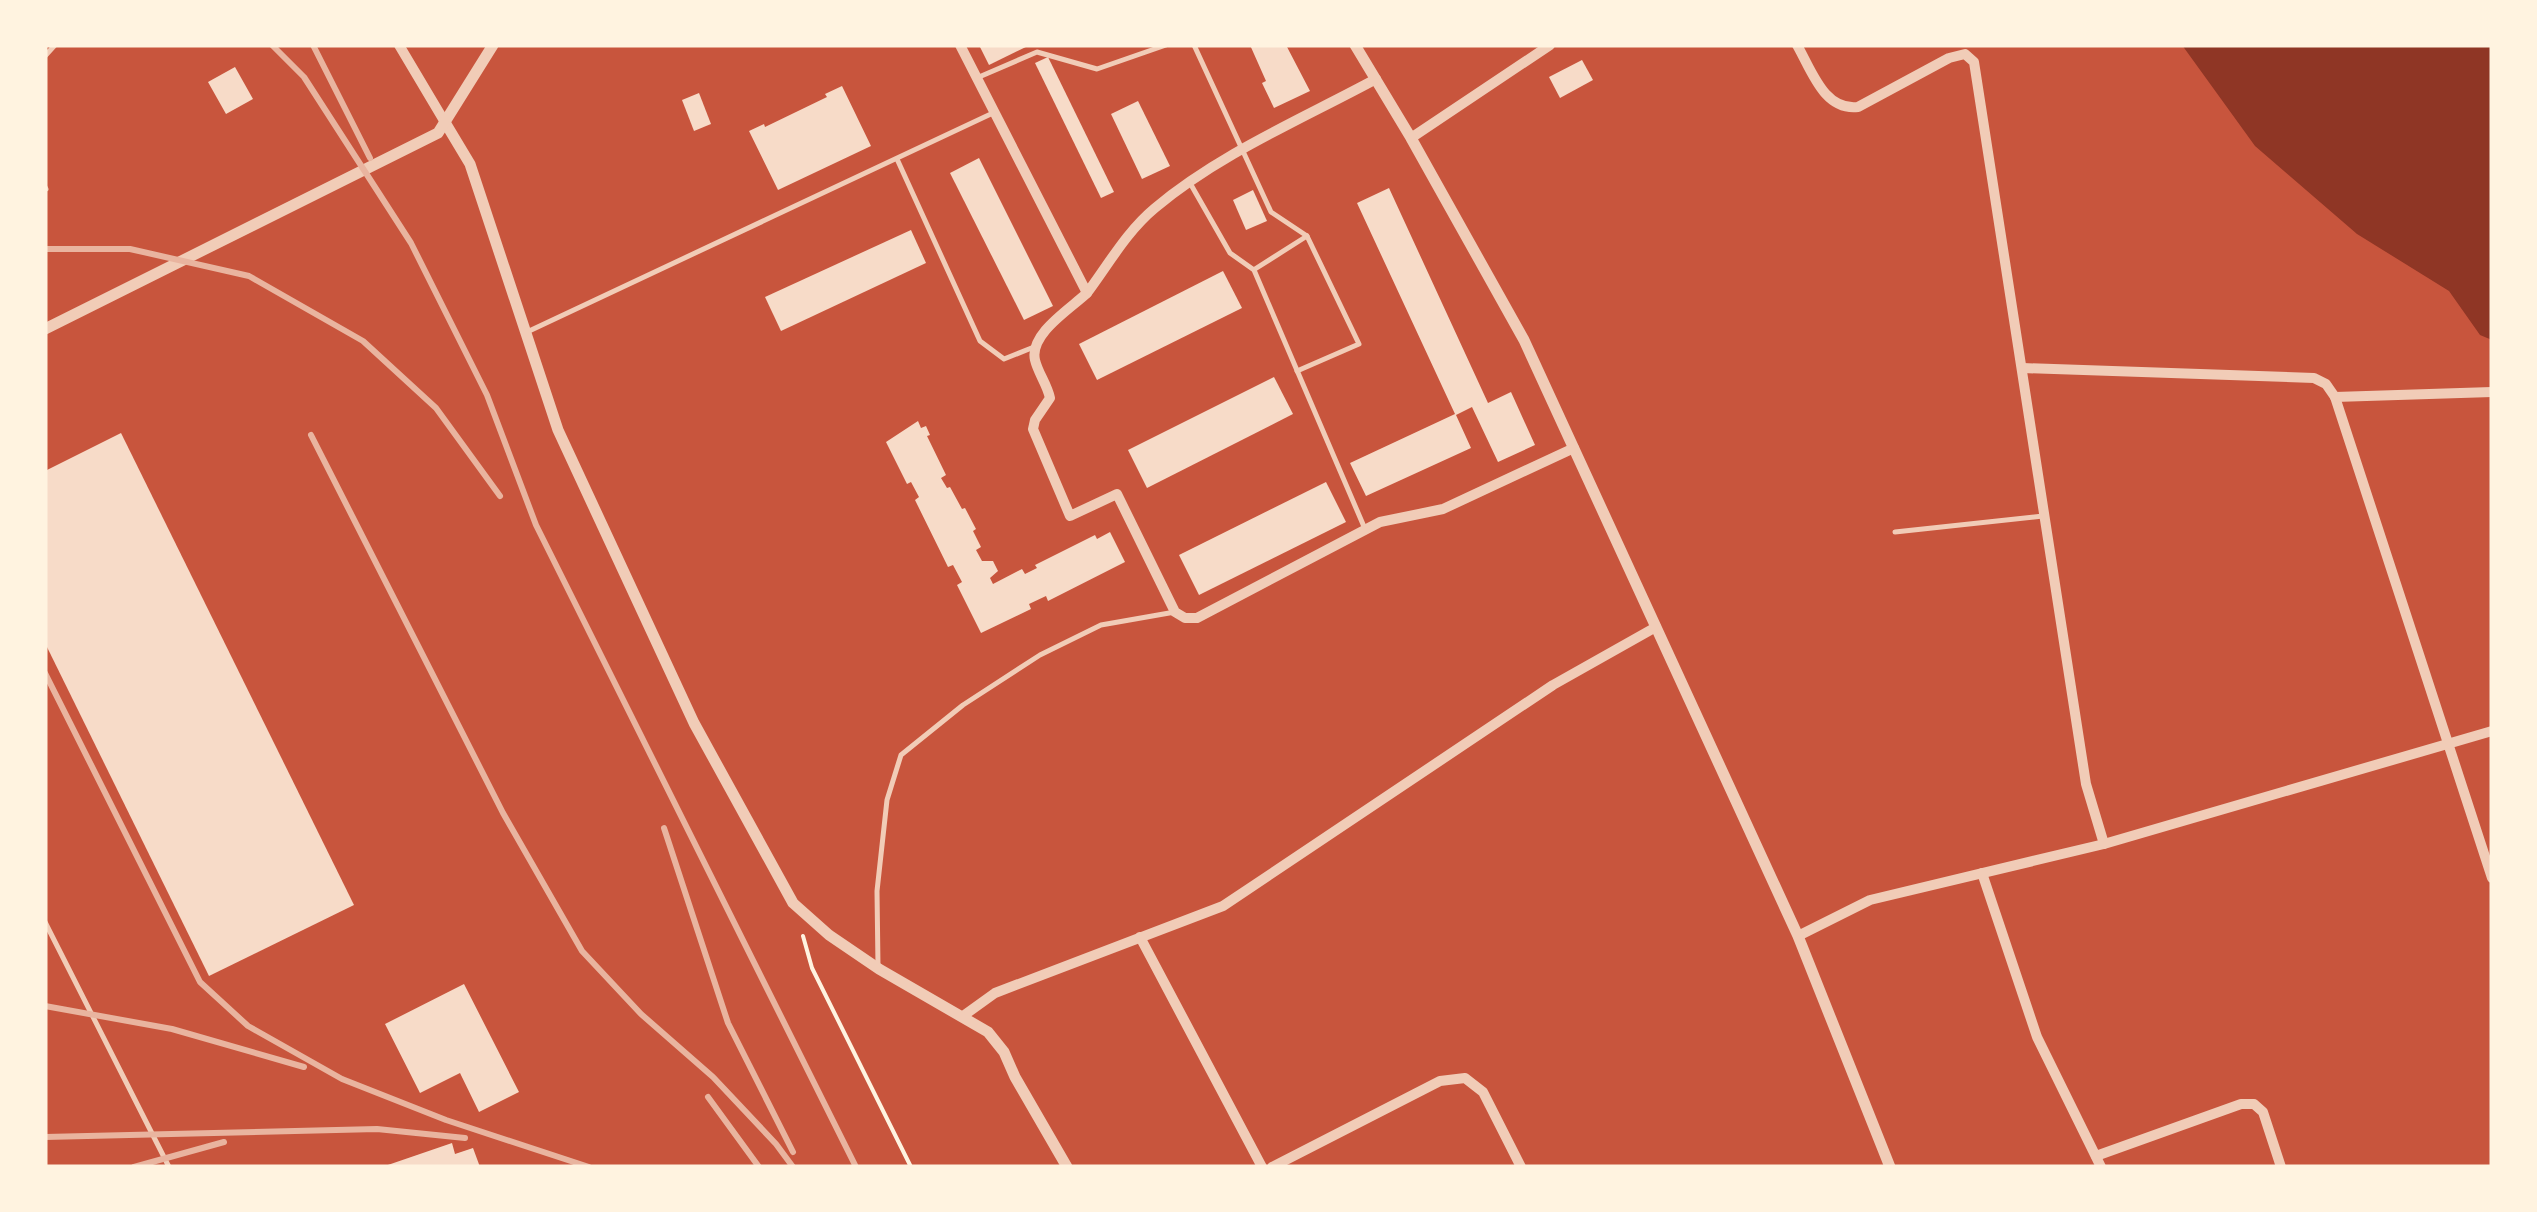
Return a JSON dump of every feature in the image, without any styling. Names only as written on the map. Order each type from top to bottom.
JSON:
[{"type":"street","points":[[399,45],[470,164],[558,430],[694,722],[793,902],[829,935],[878,969],[988,1032],[1004,1052],[1014,1077],[1067,1167]]},
{"type":"street","points":[[45,329],[438,133],[493,45]]},
{"type":"street","points":[[960,45],[1087,294]]},
{"type":"street","points":[[1354,45],[1524,340],[1798,936],[1890,1167]]},
{"type":"street","points":[[1411,138],[1550,45]]},
{"type":"street","points":[[1797,45],[1829,101],[1843,109],[1858,107],[1949,58],[1965,54],[1974,62],[2086,784],[2104,844]]},
{"type":"street","points":[[1376,79],[1241,152],[1153,210],[1087,294],[1034,346],[1035,362],[1050,398],[1033,429],[1070,516],[1116,494],[1175,612],[1184,618],[1198,618],[1380,522],[1442,509],[1574,448]]},
{"type":"street","points":[[2023,368],[2314,378],[2326,384],[2335,398],[2492,878]]},
{"type":"street","points":[[2335,398],[2492,392]]},
{"type":"street","points":[[963,1016],[995,993],[1224,906],[1553,685],[1656,627]]},
{"type":"street","points":[[1798,936],[1870,900],[2104,844],[2492,731]]},
{"type":"street","points":[[1982,874],[2037,1037],[2099,1161],[2241,1104],[2254,1104],[2263,1112],[2281,1167]]},
{"type":"street","points":[[1140,937],[1262,1167]]},
{"type":"street","points":[[1272,1167],[1440,1081],[1465,1078],[1483,1092],[1521,1167]]},
{"type":"lane","points":[[976,78],[1037,52],[1097,69],[1166,45]]},
{"type":"lane","points":[[1194,45],[1271,212],[1308,236],[1359,344],[1297,370]]},
{"type":"lane","points":[[45,56],[55,46]]},
{"type":"lane","points":[[527,332],[993,114]]},
{"type":"lane","points":[[897,158],[980,341],[1004,358],[1034,346]]},
{"type":"lane","points":[[1190,183],[1230,253],[1254,270],[1366,530]]},
{"type":"lane","points":[[1254,270],[1308,236]]},
{"type":"lane","points":[[1895,532],[2046,516]]},
{"type":"lane","points":[[878,969],[877,890],[887,800],[901,755],[962,705],[1040,655],[1101,625],[1175,612]]},
{"type":"lane","points":[[45,922],[169,1167]]},
{"type":"path","points":[[803,935],[812,968],[911,1167]]},
{"type":"shaded area","points":[[2182,45],[2492,45],[2492,340],[2480,335],[2449,291],[2357,234],[2255,146]]},
{"type":"building","points":[[979,45],[1030,45],[989,65]]},
{"type":"building","points":[[1250,45],[1286,45],[1310,91],[1274,108]]},
{"type":"building","points":[[1048,57],[1114,192],[1101,198],[1035,63]]},
{"type":"building","points":[[1582,60],[1593,80],[1560,98],[1549,77]]},
{"type":"building","points":[[235,67],[253,99],[226,114],[208,82]]},
{"type":"building","points":[[842,86],[871,146],[778,190],[749,131],[827,97],[825,94]]},
{"type":"building","points":[[699,93],[711,124],[694,131],[682,100]]},
{"type":"building","points":[[1138,101],[1170,166],[1142,179],[1111,114]]},
{"type":"building","points":[[979,158],[1053,306],[1024,320],[950,173]]},
{"type":"building","points":[[1389,188],[1488,403],[1511,392],[1535,445],[1498,462],[1472,407],[1456,415],[1471,448],[1366,496],[1350,463],[1455,414],[1357,203]]},
{"type":"building","points":[[1253,190],[1267,221],[1246,230],[1233,200]]},
{"type":"building","points":[[911,230],[926,263],[781,331],[765,297]]},
{"type":"building","points":[[1223,271],[1242,308],[1097,380],[1079,344]]},
{"type":"building","points":[[1274,377],[1293,414],[1147,488],[1128,450]]},
{"type":"building","points":[[918,421],[930,435],[927,436],[946,475],[941,478],[976,529],[973,531],[981,547],[976,550],[982,561],[993,561],[998,571],[990,578],[993,584],[1022,569],[1025,574],[1095,535],[1097,539],[1110,532],[1125,562],[1048,601],[1046,596],[1029,604],[1031,609],[981,633],[957,585],[962,582],[953,565],[948,567],[915,500],[919,497],[911,482],[907,484],[886,442]]},
{"type":"building","points":[[121,433],[354,905],[209,976],[45,643],[45,471]]},
{"type":"building","points":[[1326,482],[1346,522],[1199,595],[1179,555]]},
{"type":"building","points":[[464,984],[519,1092],[479,1112],[460,1073],[420,1093],[385,1024]]},
{"type":"building","points":[[452,1143],[455,1154],[473,1148],[480,1167],[382,1167]]},
{"type":"railway","points":[[272,45],[304,77],[411,243],[487,395],[536,525],[856,1167]]},
{"type":"railway","points":[[313,45],[370,158]]},
{"type":"railway","points":[[45,249],[130,249],[249,276],[363,341],[436,408],[500,496]]},
{"type":"railway","points":[[311,435],[503,813],[582,951],[641,1014],[713,1077],[793,1167]]},
{"type":"railway","points":[[45,673],[200,982],[248,1026],[342,1079],[446,1120],[589,1167]]},
{"type":"railway","points":[[664,828],[728,1023],[793,1152]]},
{"type":"railway","points":[[45,1006],[172,1029],[304,1067]]},
{"type":"railway","points":[[708,1097],[759,1167]]},
{"type":"railway","points":[[45,1137],[377,1129],[465,1138]]},
{"type":"railway","points":[[134,1167],[224,1142]]}]
